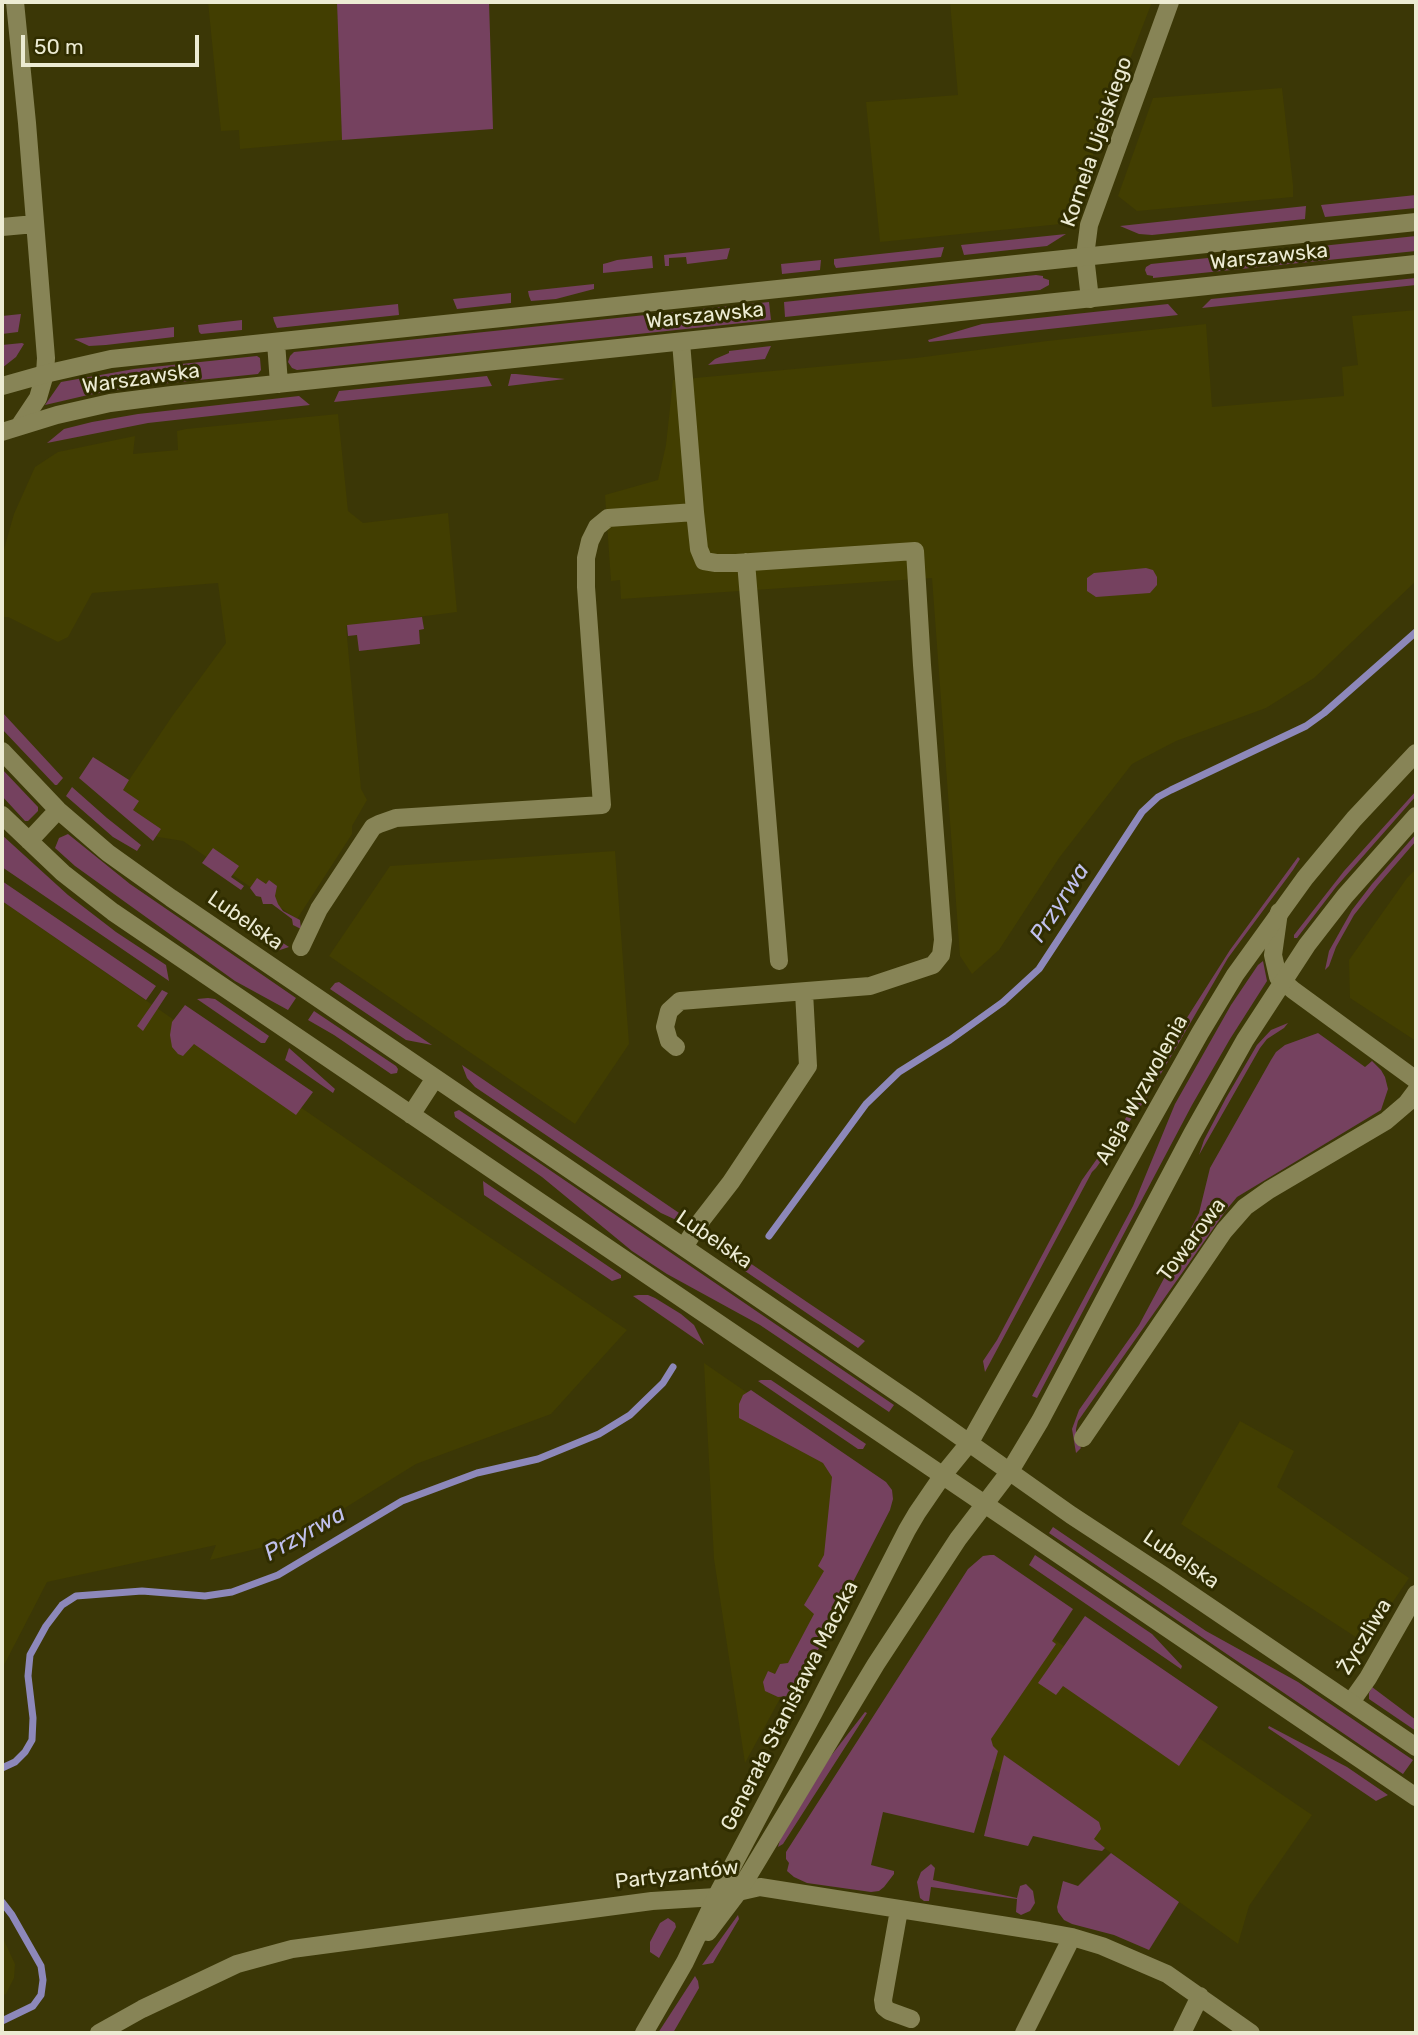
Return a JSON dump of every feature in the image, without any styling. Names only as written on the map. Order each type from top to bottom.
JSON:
[{"type":"main road","points":[[15,2],[46,358],[45,374],[38,398],[20,425]]},
{"type":"main road","name":"Kornela Ujejskiego","points":[[1090,299],[1085,256],[1090,225],[1170,2]]},
{"type":"main road","name":"Warszawska","points":[[2,386],[110,359],[1416,222]]},
{"type":"main road","points":[[2,227],[35,224]]},
{"type":"main road","name":"Warszawska","points":[[2,432],[110,403],[1416,264]]},
{"type":"main road","points":[[275,341],[279,384]]},
{"type":"main road","points":[[676,1047],[669,1041],[665,1027],[669,1011],[680,1001],[870,986],[933,965],[940,955],[943,940],[915,551],[746,562],[704,561],[699,549],[695,512],[681,342]]},
{"type":"main road","points":[[302,947],[319,909],[373,827],[379,824],[396,818],[603,805],[586,587],[586,558],[590,541],[597,527],[608,517],[695,512]]},
{"type":"main road","points":[[746,562],[779,961]]},
{"type":"main road","name":"Lubelska","points":[[2,751],[58,810],[108,853],[171,898],[970,1442],[1071,1515],[1416,1747]]},
{"type":"main road","name":"Aleja Wyzwolenia","points":[[943,1475],[970,1442],[1200,1032],[1235,975],[1279,912],[1354,819],[1416,753]]},
{"type":"main road","points":[[29,841],[58,810]]},
{"type":"main road","points":[[2,814],[63,873],[113,912],[1416,1797]]},
{"type":"main road","points":[[984,1504],[1010,1471],[1040,1420],[1220,1081],[1282,981],[1345,896],[1416,816]]},
{"type":"main road","points":[[1279,912],[1273,954],[1275,968],[1282,981],[1416,1080]]},
{"type":"main road","points":[[684,1247],[808,1066],[804,992]]},
{"type":"main road","points":[[411,1115],[435,1078]]},
{"type":"main road","name":"Towarowa","points":[[1083,1438],[1224,1231],[1245,1207],[1386,1121],[1407,1103],[1416,1091]]},
{"type":"main road","name":"Generała Stanisława Maczka","points":[[644,2033],[685,1962],[716,1897],[916,1513],[943,1475]]},
{"type":"main road","name":"Generała Stanisława Maczka","points":[[685,1962],[739,1891],[876,1664],[984,1504]]},
{"type":"main road","name":"Życzliwa","points":[[1351,1702],[1368,1678],[1416,1594]]},
{"type":"main road","name":"Partyzantów","points":[[99,2033],[142,2009],[237,1964],[292,1949],[652,1900],[716,1897],[760,1887],[1072,1937],[1102,1946],[1167,1974],[1251,2033]]},
{"type":"main road","points":[[899,1910],[883,2000],[884,2007],[889,2011],[911,2019]]},
{"type":"main road","points":[[1024,2033],[1072,1937]]},
{"type":"main road","points":[[1182,2033],[1200,1996]]},
{"type":"shaded area","points":[[208,2],[337,2],[342,140],[240,149],[239,130],[221,131]]},
{"type":"shaded area","points":[[337,2],[489,2],[493,129],[342,140]]},
{"type":"shaded area","points":[[950,2],[1152,2],[1070,215],[1061,224],[880,242],[866,102],[958,95]]},
{"type":"shaded area","points":[[1282,88],[1293,197],[1137,211],[1118,196],[1153,98]]},
{"type":"shaded area","points":[[1416,195],[1416,208],[1325,217],[1321,205]]},
{"type":"shaded area","points":[[1306,206],[1305,219],[1152,235],[1139,234],[1120,226]]},
{"type":"shaded area","points":[[1066,234],[1047,246],[964,255],[961,245]]},
{"type":"shaded area","points":[[1416,236],[1416,251],[1153,278],[1147,275],[1145,270],[1151,264]]},
{"type":"shaded area","points":[[944,247],[941,257],[836,268],[834,264],[834,259]]},
{"type":"shaded area","points":[[730,248],[727,259],[687,264],[686,257],[669,258],[669,266],[665,266],[664,255]]},
{"type":"shaded area","points":[[652,256],[653,268],[603,273],[603,264]]},
{"type":"shaded area","points":[[821,260],[820,270],[782,274],[781,264]]},
{"type":"shaded area","points":[[1036,275],[1049,280],[1049,285],[1040,290],[785,317],[784,302]]},
{"type":"shaded area","points":[[1416,278],[1416,285],[1202,308],[1211,299]]},
{"type":"shaded area","points":[[594,284],[594,289],[556,299],[531,301],[528,291]]},
{"type":"shaded area","points":[[511,293],[511,303],[457,309],[453,299]]},
{"type":"shaded area","points":[[769,302],[771,320],[297,370],[288,362],[294,352]]},
{"type":"shaded area","points":[[398,304],[399,315],[277,328],[273,317]]},
{"type":"shaded area","points":[[1168,304],[1178,315],[928,340],[982,324]]},
{"type":"shaded area","points":[[1416,310],[1416,581],[1314,678],[1266,708],[1176,741],[1132,764],[1059,858],[999,950],[972,974],[960,956],[932,578],[621,599],[620,580],[611,581],[605,495],[658,480],[666,445],[673,380],[916,358],[1206,324],[1212,407],[1344,396],[1342,367],[1358,365],[1352,316]]},
{"type":"shaded area","points":[[21,314],[18,332],[2,334],[2,316]]},
{"type":"shaded area","points":[[242,320],[242,330],[199,332],[198,325]]},
{"type":"shaded area","points":[[174,327],[174,337],[89,346],[74,339]]},
{"type":"shaded area","points":[[24,344],[16,357],[2,368],[2,345]]},
{"type":"shaded area","points":[[771,346],[765,359],[708,365],[729,351]]},
{"type":"shaded area","points":[[257,356],[260,358],[261,370],[258,374],[140,386],[45,405],[61,382],[134,369]]},
{"type":"shaded area","points":[[511,374],[516,374],[565,379],[508,386]]},
{"type":"shaded area","points":[[487,376],[492,386],[334,402],[339,391]]},
{"type":"shaded area","points":[[299,396],[310,405],[148,423],[47,443],[64,429],[92,422],[138,414]]},
{"type":"shaded area","points":[[338,414],[348,511],[363,523],[448,513],[457,612],[346,626],[361,789],[367,800],[352,826],[352,834],[297,919],[183,841],[158,837],[112,802],[100,761],[129,780],[226,643],[218,583],[92,593],[68,637],[58,642],[8,617],[2,617],[2,556],[14,514],[35,467],[58,452],[135,436],[133,454],[178,450],[177,431]]},
{"type":"shaded area","points":[[1146,568],[1153,570],[1157,577],[1157,585],[1150,593],[1096,597],[1087,591],[1087,578],[1094,573]]},
{"type":"shaded area","points":[[422,617],[424,629],[419,630],[420,644],[359,651],[357,635],[348,636],[347,625]]},
{"type":"shaded area","points":[[2,712],[63,778],[57,785],[2,729]]},
{"type":"shaded area","points":[[93,757],[129,780],[123,790],[139,801],[133,810],[161,829],[153,841],[79,778]]},
{"type":"shaded area","points":[[2,769],[38,807],[38,811],[28,821],[2,796]]},
{"type":"shaded area","points":[[72,787],[141,845],[137,851],[113,837],[66,796]]},
{"type":"shaded area","points":[[1416,791],[1416,796],[1336,887],[1297,938],[1294,938],[1344,871]]},
{"type":"shaded area","points":[[68,834],[130,884],[296,998],[288,1010],[235,981],[75,866],[55,848],[59,838]]},
{"type":"shaded area","points":[[1416,834],[1416,841],[1354,915],[1325,970],[1329,951],[1352,910]]},
{"type":"shaded area","points":[[2,835],[68,895],[116,932],[166,965],[169,981],[2,867]]},
{"type":"shaded area","points":[[213,848],[239,866],[231,877],[244,886],[241,890],[202,863]]},
{"type":"shaded area","points":[[615,851],[629,1044],[575,1124],[329,956],[390,866]]},
{"type":"shaded area","points":[[1298,857],[1300,859],[1293,870],[1228,958],[1148,1096],[1092,1172],[985,1372],[983,1361],[997,1340],[1082,1180],[1142,1095],[1230,950]]},
{"type":"shaded area","points":[[1416,869],[1416,1041],[1350,998],[1349,960]]},
{"type":"shaded area","points":[[257,878],[266,884],[269,880],[277,886],[275,896],[278,904],[283,911],[300,920],[301,929],[293,925],[292,919],[272,904],[263,904],[261,897],[256,896],[250,888]]},
{"type":"shaded area","points":[[2,881],[156,986],[146,1000],[2,901]]},
{"type":"shaded area","points":[[2,901],[627,1330],[551,1414],[416,1464],[293,1540],[210,1560],[216,1545],[47,1582],[2,1669]]},
{"type":"shaded area","points":[[241,917],[289,947],[277,951],[270,948],[239,919]]},
{"type":"shaded area","points":[[1263,961],[1267,981],[1192,1105],[1037,1398],[1032,1396],[1133,1206],[1175,1104],[1231,1005]]},
{"type":"shaded area","points":[[339,982],[432,1045],[406,1040],[330,989]]},
{"type":"shaded area","points":[[162,990],[168,993],[143,1031],[137,1026]]},
{"type":"shaded area","points":[[197,999],[215,999],[269,1036],[265,1043],[261,1043]]},
{"type":"shaded area","points":[[185,1005],[313,1092],[296,1115],[194,1044],[183,1056],[178,1054],[172,1047],[170,1035],[172,1022]]},
{"type":"shaded area","points":[[314,1011],[396,1066],[397,1073],[391,1074],[308,1020]]},
{"type":"shaded area","points":[[1288,1023],[1260,1048],[1199,1155],[1226,1098],[1257,1045],[1271,1030]]},
{"type":"shaded area","points":[[1318,1033],[1365,1067],[1372,1061],[1381,1070],[1388,1089],[1381,1110],[1237,1197],[1078,1421],[1076,1440],[1081,1448],[1076,1453],[1072,1429],[1079,1410],[1139,1325],[1199,1213],[1210,1168],[1271,1060],[1285,1045]]},
{"type":"shaded area","points":[[289,1048],[335,1089],[333,1093],[285,1060]]},
{"type":"shaded area","points":[[462,1065],[685,1217],[674,1219],[661,1213],[475,1087],[467,1078]]},
{"type":"shaded area","points":[[459,1110],[894,1405],[889,1412],[760,1325],[667,1274],[632,1251],[542,1177],[455,1117],[454,1112]]},
{"type":"shaded area","points":[[483,1181],[621,1275],[621,1278],[612,1281],[484,1195]]},
{"type":"shaded area","points":[[709,1235],[865,1341],[858,1348],[720,1254]]},
{"type":"shaded area","points":[[633,1296],[655,1298],[681,1314],[694,1325],[704,1345]]},
{"type":"shaded area","points":[[704,1363],[835,1453],[842,1524],[814,1636],[745,1763],[714,1559]]},
{"type":"shaded area","points":[[771,1380],[866,1444],[863,1449],[858,1449],[758,1381]]},
{"type":"shaded area","points":[[751,1390],[886,1482],[892,1490],[890,1510],[798,1689],[789,1696],[778,1697],[765,1691],[763,1682],[768,1671],[775,1674],[780,1664],[788,1663],[814,1614],[804,1605],[824,1571],[818,1566],[824,1555],[832,1477],[823,1463],[739,1418],[739,1404],[743,1395]]},
{"type":"shaded area","points":[[1240,1421],[1294,1451],[1277,1487],[1409,1578],[1365,1643],[1181,1524]]},
{"type":"shaded area","points":[[1053,1527],[1206,1631],[1298,1682],[1413,1760],[1403,1774],[1049,1533]]},
{"type":"shaded area","points":[[994,1555],[1073,1609],[1052,1641],[1056,1644],[991,1739],[998,1751],[974,1833],[883,1812],[871,1865],[894,1871],[894,1874],[879,1891],[807,1883],[794,1877],[787,1871],[789,1863],[786,1852],[968,1569],[983,1556]]},
{"type":"shaded area","points":[[1035,1555],[1152,1634],[1182,1666],[1181,1669],[1029,1565]]},
{"type":"shaded area","points":[[1085,1616],[1218,1707],[1179,1766],[1063,1686],[1056,1695],[1038,1683]]},
{"type":"shaded area","points":[[1033,1625],[1312,1815],[1249,1906],[1238,1944],[959,1744]]},
{"type":"shaded area","points":[[1372,1687],[1416,1720],[1416,1731],[1369,1699]]},
{"type":"shaded area","points":[[865,1712],[867,1713],[783,1844],[778,1847],[782,1833],[830,1757]]},
{"type":"shaded area","points":[[1269,1726],[1347,1767],[1388,1795],[1376,1801],[1268,1728]]},
{"type":"shaded area","points":[[1004,1755],[1099,1822],[1101,1829],[1094,1839],[1105,1848],[1102,1851],[1089,1849],[1033,1836],[1028,1846],[984,1836]]},
{"type":"shaded area","points":[[1111,1853],[1179,1902],[1149,1950],[1114,1935],[1072,1924],[1064,1920],[1058,1912],[1063,1881],[1078,1886]]},
{"type":"shaded area","points":[[931,1864],[935,1868],[933,1880],[1017,1898],[1020,1886],[1026,1884],[1033,1891],[1035,1903],[1030,1911],[1021,1915],[1016,1912],[1017,1899],[931,1887],[929,1901],[924,1901],[920,1898],[917,1882],[921,1872]]},
{"type":"shaded area","points":[[738,1915],[739,1919],[713,1963],[702,1965]]},
{"type":"shaded area","points":[[668,1918],[676,1927],[659,1958],[650,1952],[650,1942],[660,1923]]},
{"type":"shaded area","points":[[2,1936],[15,1964],[14,1978],[6,1994],[2,1996]]},
{"type":"shaded area","points":[[695,1976],[699,1988],[673,2033],[658,2033]]},
{"type":"waterway","name":"Przyrwa","points":[[769,1236],[866,1104],[899,1072],[1003,1002],[1039,969],[1142,812],[1158,797],[1306,726],[1416,632]]},
{"type":"waterway","name":"Przyrwa","points":[[2,1768],[15,1762],[32,1740],[33,1718],[28,1676],[30,1655],[46,1626],[62,1605],[76,1596],[142,1591],[205,1596],[232,1592],[278,1575],[402,1501],[477,1473],[538,1459],[599,1434],[630,1415],[663,1383],[673,1367]]},
{"type":"waterway","name":"Przyrwa","points":[[2,1902],[41,1966],[43,1980],[41,1995],[33,2006],[2,2021]]}]
